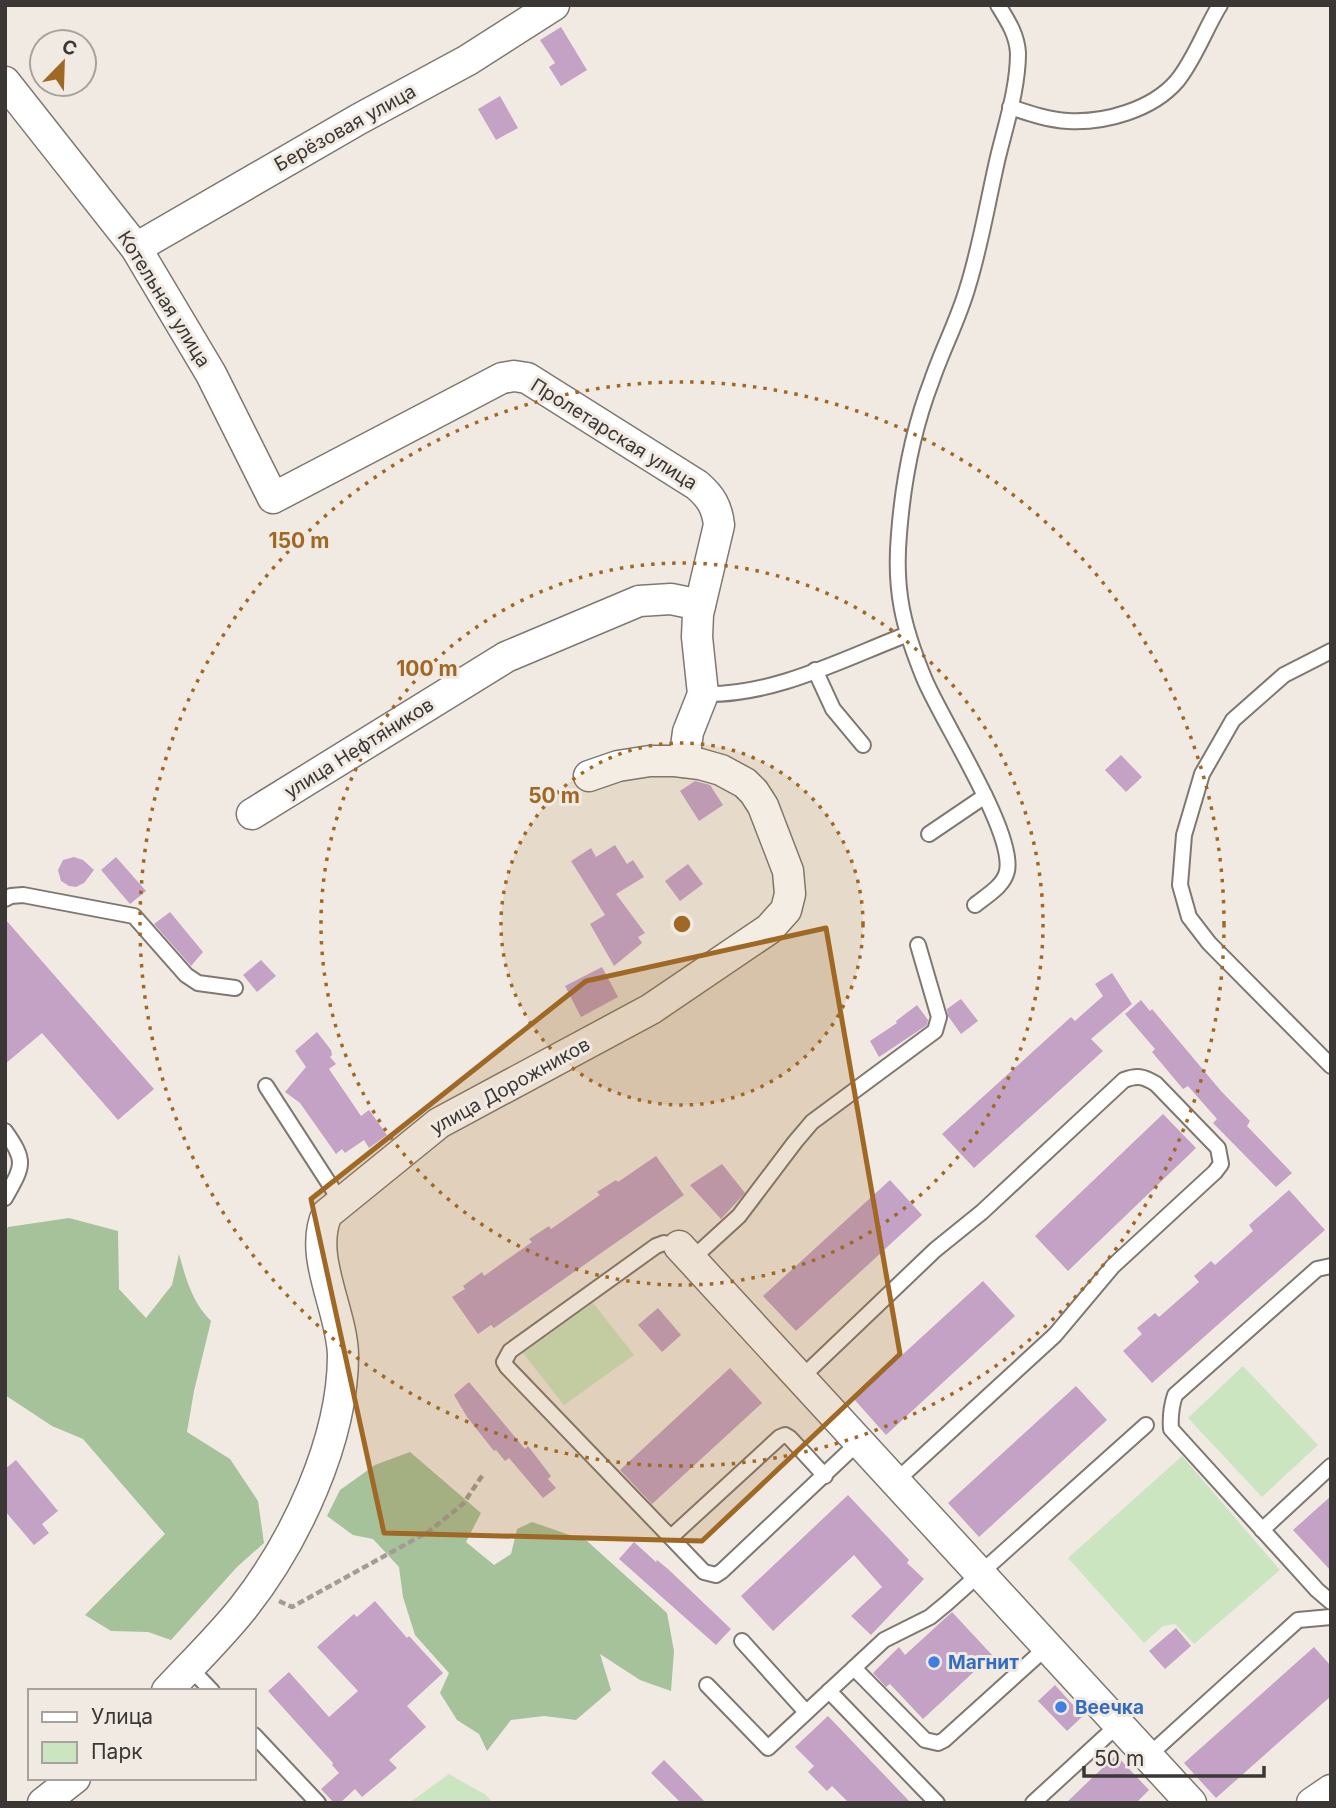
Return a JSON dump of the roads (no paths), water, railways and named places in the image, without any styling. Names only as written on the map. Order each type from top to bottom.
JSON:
[{"type":"street","name":"Берёзовая улица","points":[[135,248],[359,119],[468,60],[554,5]]},
{"type":"street","name":"Котельная улица","points":[[5,82],[135,248],[211,374],[273,498]]},
{"type":"street","name":"Пролетарская улица","points":[[273,498],[502,378],[513,376],[527,378],[697,485],[709,496],[718,515],[719,525],[699,605],[697,637],[703,694],[688,732],[684,762]]},
{"type":"street","name":"улица Нефтяников","points":[[252,814],[506,657],[639,601],[671,599],[699,605]]},
{"type":"street","name":"улица Дорожников","points":[[169,1689],[231,1623],[256,1590],[283,1546],[314,1484],[339,1396],[342,1354],[337,1316],[321,1250],[321,1236],[327,1214],[439,1123],[650,1009],[769,929],[786,910],[790,894],[788,871],[763,806],[754,792],[733,775],[700,764],[684,762],[618,766],[589,776]]},
{"type":"street","points":[[686,1252],[1119,1724],[1185,1801]]},
{"type":"street","points":[[43,1803],[72,1780]]},
{"type":"street","points":[[1312,1803],[1331,1790]]},
{"type":"lane","points":[[998,5],[1012,28]]},
{"type":"lane","points":[[975,905],[1001,882],[1008,863],[1005,847],[985,796],[925,680],[901,609],[897,579],[899,534],[911,452],[931,382],[969,284],[1010,107],[1018,53],[1009,5]]},
{"type":"lane","points":[[1010,107],[1069,121],[1109,117],[1151,103],[1178,80],[1220,5]]},
{"type":"lane","points":[[703,694],[745,692],[774,685],[908,634]]},
{"type":"lane","points":[[1331,651],[1284,675],[1233,720],[1202,774],[1184,835],[1180,885],[1189,917],[1209,943],[1331,1066]]},
{"type":"lane","points":[[815,670],[828,702],[863,745]]},
{"type":"lane","points":[[929,834],[985,796]]},
{"type":"lane","points":[[5,899],[23,895],[134,916],[186,975],[198,983],[235,988]]},
{"type":"lane","points":[[860,1441],[716,1575],[704,1572],[504,1362],[510,1351],[656,1246],[664,1243],[686,1252],[739,1216],[812,1122],[935,1031],[939,1017],[918,945]]},
{"type":"lane","points":[[802,1377],[935,1250],[982,1212],[1124,1080],[1135,1076],[1145,1077],[1156,1084],[1218,1148],[1221,1164],[1215,1171],[1113,1266],[1055,1335],[896,1481]]},
{"type":"lane","points":[[266,1086],[341,1202]]},
{"type":"lane","points":[[5,1131],[20,1153],[18,1176],[5,1198]]},
{"type":"lane","points":[[1331,1266],[1317,1269],[1175,1395],[1171,1405],[1171,1429],[1317,1590],[1331,1602]]},
{"type":"lane","points":[[707,1685],[768,1748],[892,1634],[930,1617],[1146,1425]]},
{"type":"lane","points":[[671,1537],[780,1437],[790,1438],[825,1476]]},
{"type":"lane","points":[[1262,1530],[1331,1466]]},
{"type":"lane","points":[[1148,1756],[1298,1620],[1331,1617]]},
{"type":"lane","points":[[742,1641],[806,1712]]},
{"type":"lane","points":[[854,1668],[925,1741],[938,1742],[944,1740],[1048,1646]]},
{"type":"lane","points":[[189,1667],[210,1689]]},
{"type":"lane","points":[[829,1691],[937,1803]]},
{"type":"lane","points":[[1033,1803],[1119,1724]]},
{"type":"lane","points":[[256,1737],[318,1803]]},
{"type":"place","name":"Магнит","points":[[934,1662]]},
{"type":"place","name":"Веечка","points":[[1061,1707]]}]
